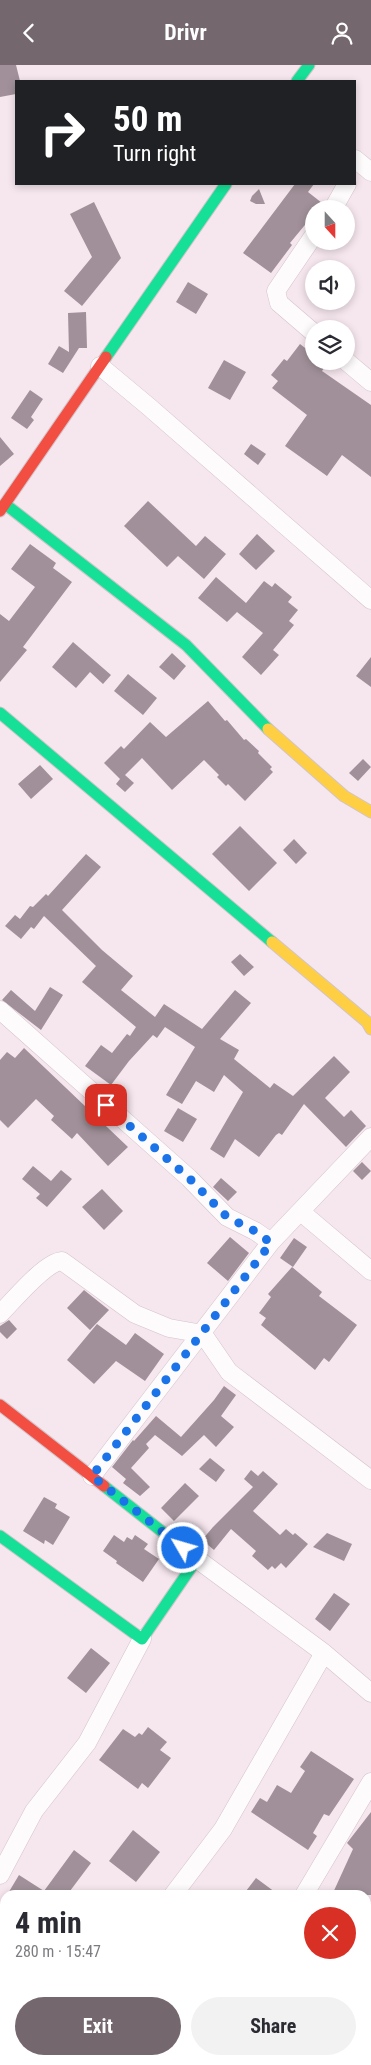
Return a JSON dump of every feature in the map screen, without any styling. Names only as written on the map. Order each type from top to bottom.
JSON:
[{"type":"street","points":[[298,80],[309,65]]},
{"type":"street","points":[[225,185],[3,508],[186,645],[258,720],[344,796],[371,812]]},
{"type":"street","points":[[338,200],[346,185]]},
{"type":"street","points":[[305,248],[276,291],[279,303],[305,325]]},
{"type":"street","points":[[100,366],[148,405],[371,600]]},
{"type":"street","points":[[355,369],[371,382]]},
{"type":"street","points":[[0,713],[367,1022],[371,1029]]},
{"type":"street","points":[[0,1010],[189,1178],[227,1217],[255,1231],[271,1243]]},
{"type":"street","points":[[92,1476],[271,1243],[371,1137]]},
{"type":"street","points":[[301,1212],[371,1271]]},
{"type":"street","points":[[0,1314],[56,1261],[62,1261],[136,1314],[169,1328],[202,1334],[229,1372],[371,1480]]},
{"type":"street","points":[[0,1405],[197,1559],[324,1653],[371,1693]]},
{"type":"street","points":[[0,1536],[142,1639]]},
{"type":"street","points":[[0,1875],[34,1811],[87,1743],[142,1639],[197,1559]]},
{"type":"street","points":[[177,1890],[223,1829],[324,1653]]},
{"type":"street","points":[[307,1890],[371,1782]]},
{"type":"building","points":[[0,65],[16,65],[20,80],[15,80],[15,94],[0,97]]},
{"type":"building","points":[[294,185],[313,185],[308,192],[318,200],[305,200],[305,225],[290,243],[292,245],[271,273],[243,253]]},
{"type":"building","points":[[259,189],[265,204],[256,204],[250,201]]},
{"type":"building","points":[[94,202],[121,258],[82,306],[64,291],[92,257],[70,214]]},
{"type":"building","points":[[188,282],[208,294],[196,314],[176,302]]},
{"type":"building","points":[[86,312],[87,348],[79,348],[63,373],[48,364],[59,346],[69,352],[68,313]]},
{"type":"building","points":[[300,344],[305,348],[305,370],[323,370],[371,405],[371,477],[342,455],[327,476],[285,446],[307,415],[272,388],[278,381],[271,375],[284,359],[287,361]]},
{"type":"building","points":[[224,360],[246,372],[230,400],[208,388]]},
{"type":"building","points":[[30,390],[43,399],[31,417],[34,420],[27,429],[11,418]]},
{"type":"building","points":[[0,437],[14,454],[0,466]]},
{"type":"building","points":[[251,444],[266,454],[258,465],[244,454]]},
{"type":"building","points":[[148,501],[196,546],[205,536],[226,554],[204,579],[178,556],[167,567],[124,526]]},
{"type":"building","points":[[257,534],[275,551],[256,570],[239,554]]},
{"type":"building","points":[[30,544],[56,563],[53,568],[72,582],[23,647],[27,650],[0,682],[0,614],[9,621],[35,587],[11,569]]},
{"type":"building","points":[[216,577],[246,603],[264,581],[272,587],[275,583],[292,597],[288,602],[298,610],[289,621],[294,625],[273,650],[279,655],[261,675],[242,657],[263,633],[237,612],[227,622],[198,598]]},
{"type":"building","points":[[73,642],[111,675],[103,684],[90,672],[76,688],[52,667]]},
{"type":"building","points":[[172,653],[186,666],[174,680],[159,667]]},
{"type":"building","points":[[371,657],[371,687],[356,676]]},
{"type":"building","points":[[128,674],[157,698],[143,715],[114,691]]},
{"type":"building","points":[[208,701],[244,740],[246,739],[259,751],[258,753],[272,767],[270,769],[273,772],[245,801],[228,784],[226,786],[217,777],[219,775],[204,760],[172,790],[142,758],[125,775],[134,783],[125,792],[116,784],[120,779],[104,763],[121,746],[124,749],[150,722],[166,737]]},
{"type":"building","points":[[363,759],[371,767],[358,781],[349,773]]},
{"type":"building","points":[[40,765],[53,779],[31,799],[18,784]]},
{"type":"building","points":[[240,826],[277,863],[249,891],[212,854]]},
{"type":"building","points":[[294,839],[307,853],[296,864],[283,850]]},
{"type":"building","points":[[86,854],[101,867],[62,910],[102,950],[133,976],[121,990],[155,1017],[164,1004],[202,1029],[235,990],[251,1003],[220,1039],[239,1050],[234,1059],[270,1088],[274,1083],[293,1096],[334,1056],[350,1072],[325,1098],[344,1117],[351,1110],[366,1126],[346,1147],[304,1104],[282,1135],[279,1133],[276,1135],[259,1157],[235,1139],[224,1158],[210,1149],[243,1092],[224,1075],[214,1092],[196,1081],[182,1104],[166,1095],[195,1047],[165,1027],[157,1038],[153,1035],[129,1061],[111,1085],[85,1066],[101,1045],[112,1053],[127,1034],[130,1036],[136,1027],[82,982],[96,966],[44,916],[34,929],[31,927],[21,939],[5,926],[15,915],[20,919],[30,906],[33,907],[46,894],[48,896]]},
{"type":"building","points":[[240,954],[254,967],[244,976],[231,962]]},
{"type":"building","points":[[50,987],[63,995],[41,1030],[2,1000],[11,990],[35,1011]]},
{"type":"building","points":[[24,1048],[128,1147],[108,1166],[77,1133],[72,1139],[51,1120],[54,1116],[36,1099],[8,1128],[0,1120],[0,1060],[7,1052],[15,1058]]},
{"type":"building","points":[[178,1108],[197,1119],[183,1142],[164,1131]]},
{"type":"building","points":[[362,1162],[371,1171],[362,1180],[353,1171]]},
{"type":"building","points":[[33,1166],[51,1181],[61,1170],[72,1179],[47,1207],[36,1198],[40,1194],[22,1179]]},
{"type":"building","points":[[221,1178],[237,1192],[228,1201],[213,1187]]},
{"type":"building","points":[[102,1189],[123,1211],[104,1230],[82,1207]]},
{"type":"building","points":[[230,1237],[249,1253],[228,1281],[207,1263]]},
{"type":"building","points":[[294,1238],[307,1247],[293,1267],[280,1258]]},
{"type":"building","points":[[292,1267],[322,1292],[319,1296],[357,1325],[329,1362],[324,1358],[315,1370],[261,1325],[266,1318],[259,1313],[271,1297],[268,1294]]},
{"type":"building","points":[[84,1290],[109,1310],[90,1330],[67,1308]]},
{"type":"building","points":[[9,1320],[17,1329],[7,1339],[0,1332],[0,1326]]},
{"type":"building","points":[[97,1324],[126,1345],[135,1333],[164,1354],[145,1381],[116,1361],[94,1384],[67,1360]]},
{"type":"building","points":[[224,1386],[236,1395],[221,1416],[234,1427],[216,1447],[204,1435],[182,1456],[155,1435],[146,1444],[149,1448],[131,1468],[150,1487],[140,1496],[123,1483],[126,1479],[112,1467],[133,1440],[156,1416],[181,1437]]},
{"type":"building","points":[[210,1458],[225,1470],[216,1482],[199,1469]]},
{"type":"building","points":[[251,1470],[258,1476],[263,1471],[278,1484],[253,1511],[280,1535],[286,1529],[293,1535],[295,1533],[308,1544],[286,1568],[281,1563],[275,1569],[272,1566],[268,1570],[252,1556],[256,1551],[231,1529],[214,1550],[202,1540],[253,1487],[244,1479]]},
{"type":"building","points":[[185,1483],[199,1496],[174,1521],[161,1508]]},
{"type":"building","points":[[44,1497],[57,1504],[55,1508],[70,1517],[53,1545],[45,1540],[44,1544],[23,1531]]},
{"type":"building","points":[[327,1533],[352,1544],[344,1561],[313,1547]]},
{"type":"building","points":[[114,1535],[124,1542],[127,1537],[132,1540],[135,1535],[148,1544],[144,1549],[159,1559],[143,1582],[116,1563],[117,1561],[103,1551]]},
{"type":"building","points":[[334,1593],[350,1604],[330,1631],[315,1619]]},
{"type":"building","points":[[91,1648],[110,1663],[86,1693],[67,1678]]},
{"type":"building","points":[[148,1727],[167,1742],[160,1750],[171,1758],[148,1788],[142,1783],[138,1789],[99,1760],[123,1729],[135,1737],[139,1733],[142,1735]]},
{"type":"building","points":[[311,1751],[354,1779],[329,1816],[324,1814],[313,1833],[317,1836],[308,1850],[251,1812],[260,1798],[267,1802],[277,1785],[291,1793],[305,1771],[300,1767]]},
{"type":"building","points":[[371,1812],[371,1890],[334,1890],[353,1849],[347,1843]]},
{"type":"building","points":[[133,1830],[160,1852],[136,1882],[109,1861]]},
{"type":"building","points":[[74,1850],[91,1863],[71,1890],[45,1890]]},
{"type":"building","points":[[19,1875],[42,1890],[10,1890]]},
{"type":"building","points":[[256,1878],[272,1890],[247,1890]]},
{"type":"traffic: fast","points":[[298,80],[309,65]]},
{"type":"traffic: fast","points":[[106,357],[225,185]]},
{"type":"traffic: fast","points":[[5,504],[186,645],[268,729]]},
{"type":"traffic: fast","points":[[0,713],[272,942]]},
{"type":"traffic: fast","points":[[0,1536],[142,1639],[197,1559],[104,1486]]},
{"type":"traffic: slow","points":[[268,729],[344,796],[371,812]]},
{"type":"traffic: slow","points":[[272,942],[367,1022],[371,1029]]},
{"type":"traffic: jam","points":[[0,511],[106,357]]},
{"type":"traffic: jam","points":[[0,1405],[104,1486]]},
{"type":"route","points":[[106,1105],[189,1178],[227,1217],[255,1231],[271,1243],[92,1476],[183,1548]]}]
